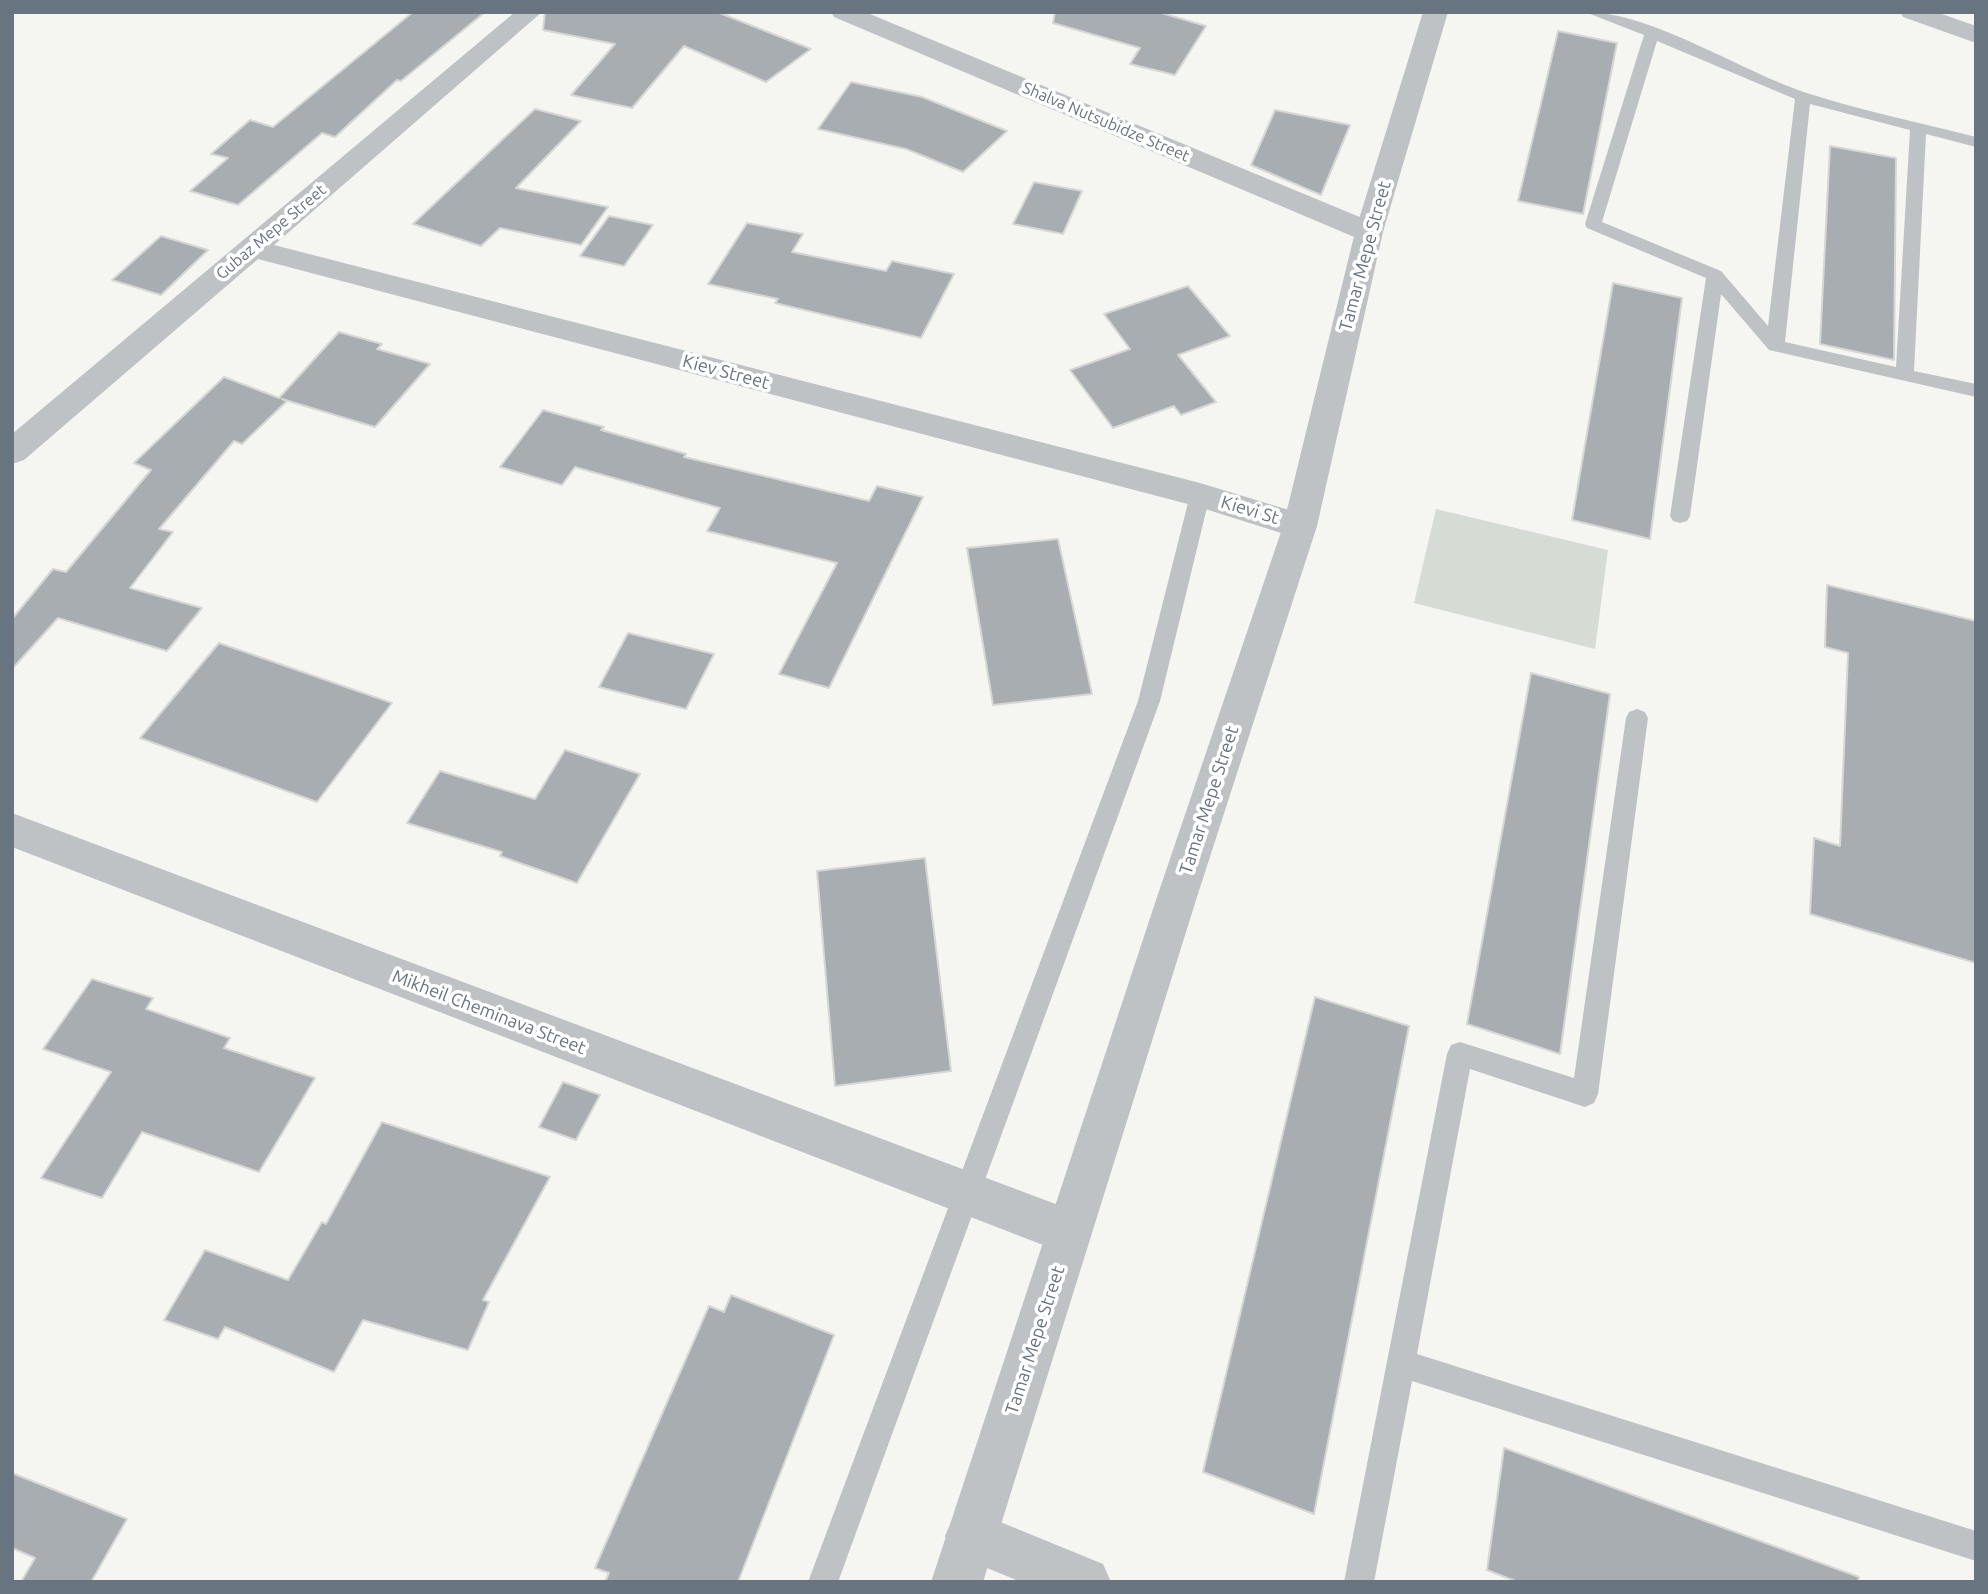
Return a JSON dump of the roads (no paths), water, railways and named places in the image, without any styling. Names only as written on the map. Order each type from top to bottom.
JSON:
[{"type":"street","name":"Gubaz Mepe Street","points":[[12,452],[530,12]]},
{"type":"street","name":"Shalva Nutsubidze Street","points":[[843,12],[1368,232]]},
{"type":"street","name":"Tamar Mepe Street","points":[[964,1559],[1176,900],[1300,526],[1368,232],[1436,12]]},
{"type":"street","points":[[1912,12],[1976,35]]},
{"type":"street","name":"Kiev Street","points":[[251,248],[1200,495]]},
{"type":"street","name":"Kievi St","points":[[1200,495],[1300,526]]},
{"type":"street","name":"Mikheil Cheminava Street","points":[[12,830],[1069,1231]]},
{"type":"street","points":[[964,1559],[1085,1582]]},
{"type":"lane","points":[[1592,12],[1652,33],[1803,97],[1976,142]]},
{"type":"lane","points":[[1652,33],[1593,224],[1715,275],[1775,346],[1976,391]]},
{"type":"lane","points":[[1775,346],[1803,97]]},
{"type":"lane","points":[[1905,375],[1918,127]]},
{"type":"lane","points":[[1680,516],[1715,275]]},
{"type":"lane","points":[[823,1582],[1149,701],[1200,495]]},
{"type":"lane","points":[[1359,1582],[1460,1054],[1585,1094],[1637,718]]},
{"type":"lane","points":[[1401,1363],[1976,1546]]}]
